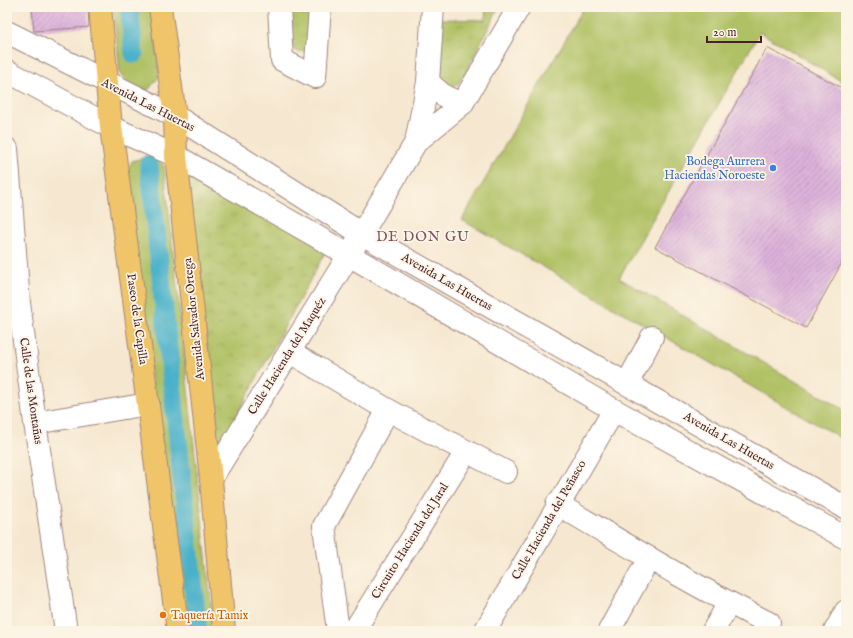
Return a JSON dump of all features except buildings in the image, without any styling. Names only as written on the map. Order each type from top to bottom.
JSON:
[{"type":"main road","name":"Paseo de la Capilla","points":[[100,7],[111,127],[178,631]]},
{"type":"main road","name":"Avenida Salvador Ortega","points":[[160,7],[175,116],[176,156],[211,479],[224,631]]},
{"type":"street","points":[[279,7],[282,60],[315,77],[320,7]]},
{"type":"street","points":[[416,142],[428,82],[433,7]]},
{"type":"street","points":[[416,142],[462,104],[519,7]]},
{"type":"street","name":"Avenida Las Huertas","points":[[7,32],[107,84],[175,116],[362,234],[846,508]]},
{"type":"street","points":[[7,71],[111,127],[176,156],[350,255],[614,410],[846,538]]},
{"type":"street","points":[[428,82],[444,96],[462,104]]},
{"type":"street","name":"Calle Hacienda del Maquéz","points":[[211,479],[350,255],[416,142]]},
{"type":"street","name":"Calle de las Montañas","points":[[7,149],[13,303],[34,423],[66,631]]},
{"type":"street","points":[[627,384],[652,337]]},
{"type":"street","points":[[290,352],[388,410],[506,472]]},
{"type":"street","points":[[34,423],[148,404]]},
{"type":"street","points":[[338,631],[324,526],[388,410]]},
{"type":"street","name":"Calle Hacienda del Peñasco","points":[[485,631],[614,410]]},
{"type":"street","name":"Circuito Hacienda del Jaral","points":[[354,631],[466,452]]},
{"type":"street","points":[[558,504],[649,558],[729,603],[769,623]]},
{"type":"street","points":[[609,631],[649,558]]},
{"type":"street","points":[[712,631],[729,603]]},
{"type":"street","points":[[835,631],[846,611]]},
{"type":"green space","points":[[113,7],[154,7],[159,77],[148,90],[133,90],[120,74]]},
{"type":"green space","points":[[286,7],[311,7],[308,43],[305,51],[298,52],[293,49],[290,44],[287,28]]},
{"type":"green space","points":[[486,7],[499,7],[465,74],[457,85],[444,86],[433,76],[438,19],[485,20]]},
{"type":"green space","points":[[584,7],[846,7],[846,84],[760,32],[619,278],[846,411],[846,441],[462,220]]},
{"type":"green space","points":[[153,155],[164,166],[214,631],[184,631],[125,175],[132,161]]},
{"type":"green space","points":[[185,170],[327,249],[213,459]]},
{"type":"waterway","points":[[129,7],[134,54]]},
{"type":"waterway","points":[[149,164],[198,631]]},
{"type":"place","name":"Bodega Aurrera Haciendas Noroeste","points":[[773,168]]},
{"type":"place","name":"Taquería Tamix","points":[[163,615]]},
{"type":"district","name":"DE DON GU","points":[[423,237]]}]
